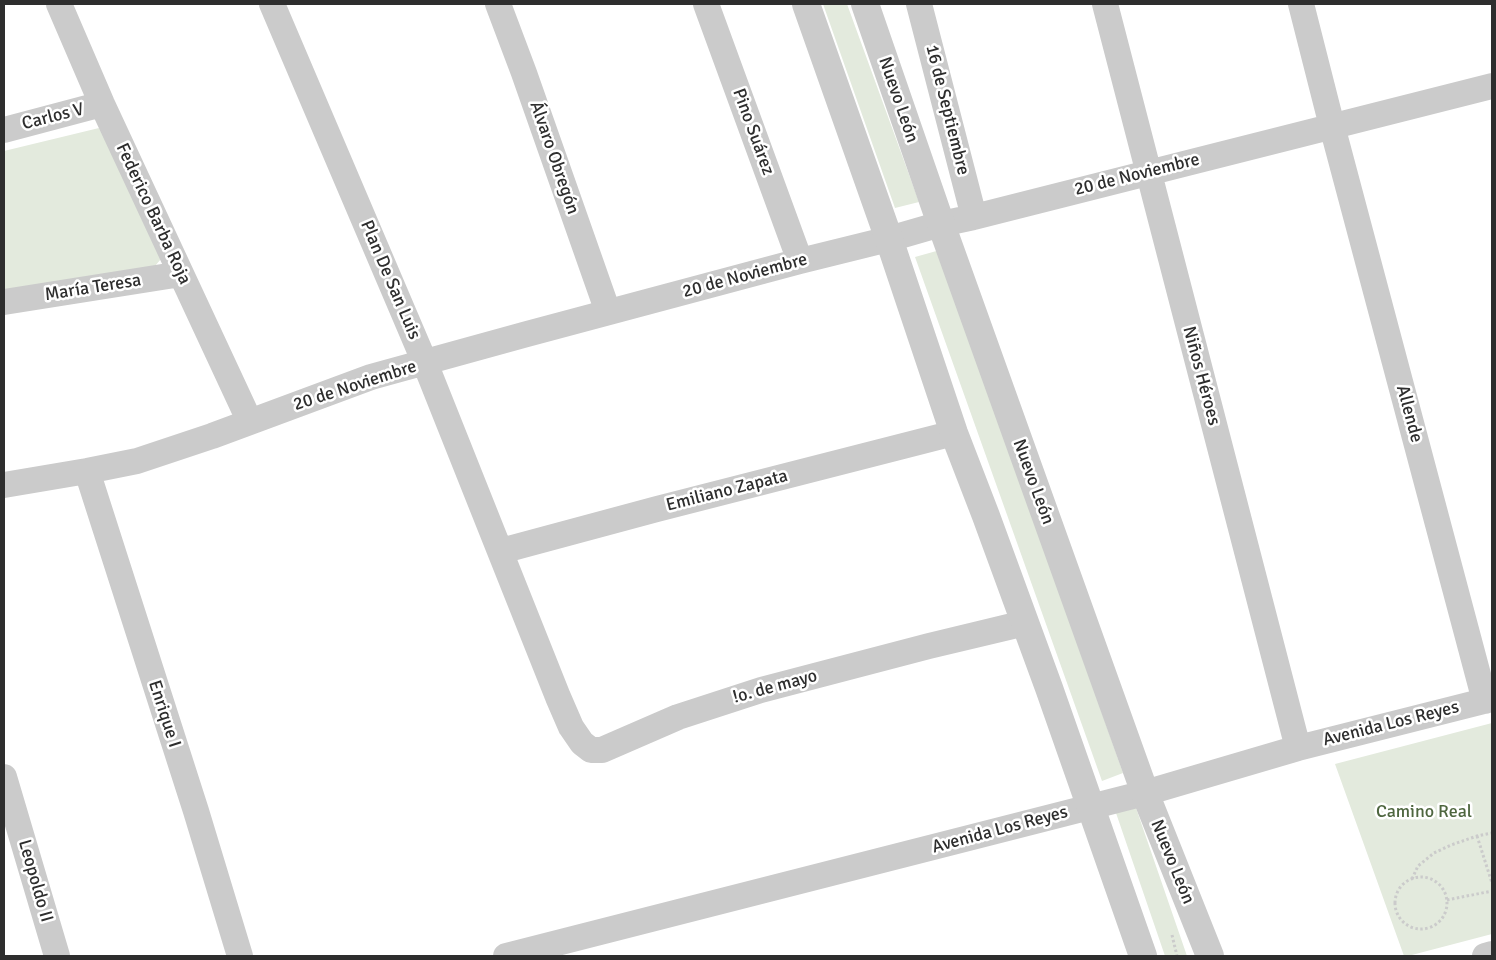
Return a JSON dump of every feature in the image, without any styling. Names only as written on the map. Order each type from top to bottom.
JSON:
[{"type":"street","name":"Federico Barba Roja","points":[[59,4],[102,104],[250,422]]},
{"type":"street","name":"Plan De San Luis","points":[[272,4],[425,362],[558,698]]},
{"type":"street","name":"Álvaro Obregón","points":[[498,4],[608,312]]},
{"type":"street","name":"Pino Suárez","points":[[706,4],[800,261]]},
{"type":"street","points":[[806,4],[889,239],[954,433],[1091,806],[1142,956]]},
{"type":"street","name":"Nuevo León","points":[[865,4],[941,224],[1145,793],[1210,956]]},
{"type":"street","name":"16 de Septiembre","points":[[919,4],[974,217]]},
{"type":"street","name":"Niños Héroes","points":[[1105,4],[1298,748]]},
{"type":"street","name":"Allende","points":[[1301,4],[1332,126],[1488,700]]},
{"type":"street","name":"20 de Noviembre","points":[[4,484],[137,461],[371,377],[425,362],[941,224],[1492,86]]},
{"type":"street","name":"Carlos V","points":[[4,130],[102,104]]},
{"type":"street","name":"María Teresa","points":[[4,302],[181,274]]},
{"type":"street","name":"Emiliano Zapata","points":[[501,552],[657,509],[954,433]]},
{"type":"street","name":"Enrique I","points":[[86,471],[196,811],[240,956]]},
{"type":"street","name":"!o. de mayo","points":[[558,698],[571,727],[582,743],[591,750],[602,750],[678,717],[760,690],[1025,623]]},
{"type":"street","name":"Avenida Los Reyes","points":[[506,956],[1145,793],[1298,748],[1488,700]]},
{"type":"street","name":"Leopoldo II","points":[[4,777],[57,956]]},
{"type":"street","points":[[1485,956],[1492,954]]},
{"type":"path","points":[[1412,879],[1418,866],[1434,853],[1451,845],[1492,833]]},
{"type":"path","points":[[1478,836],[1492,883]]},
{"type":"path","points":[[1428,878],[1441,887],[1447,900],[1446,912],[1442,920],[1435,926],[1427,929],[1418,929],[1402,921],[1398,913],[1396,897],[1405,884],[1412,879],[1428,878]]},
{"type":"path","points":[[1447,900],[1492,891]]},
{"type":"green space","points":[[823,4],[847,4],[919,202],[895,208]]},
{"type":"green space","points":[[99,128],[166,253],[155,266],[4,290],[4,151]]},
{"type":"green space","points":[[940,250],[1123,773],[1102,781],[915,257]]},
{"type":"green space","name":"Camino Real","points":[[1492,723],[1492,934],[1404,956],[1335,764]]},
{"type":"green space","points":[[1136,808],[1187,956],[1165,956],[1116,813]]}]
